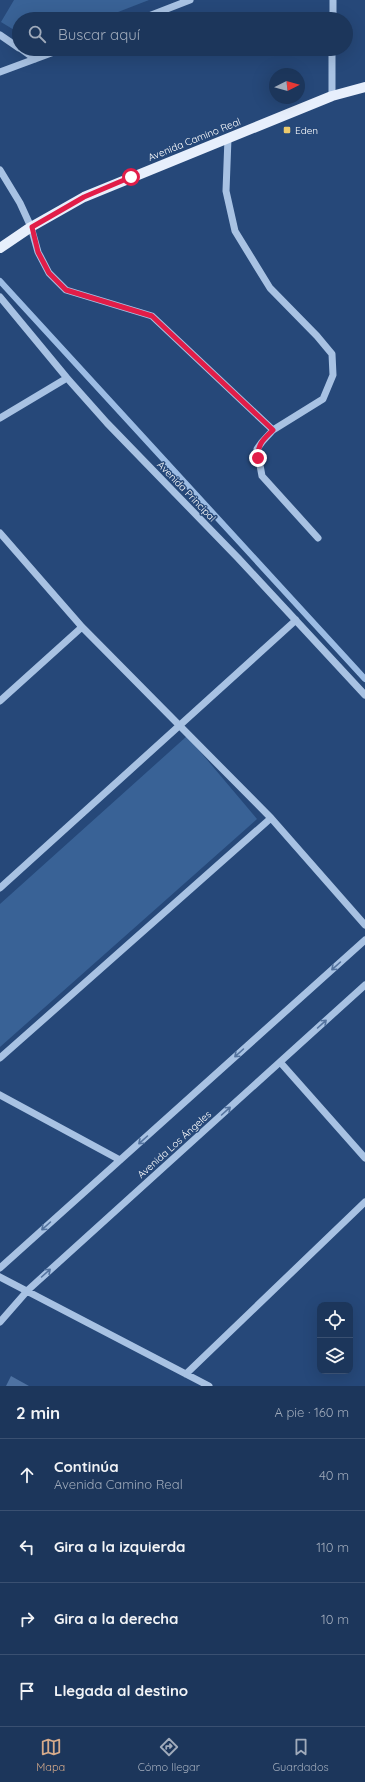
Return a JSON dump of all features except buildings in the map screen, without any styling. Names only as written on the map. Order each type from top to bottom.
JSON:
[{"type":"main road","name":"Avenida Camino Real","points":[[0,248],[32,227],[84,197],[332,96],[364,87]]},
{"type":"street","points":[[158,12],[190,0]]},
{"type":"street","points":[[333,0],[333,12]]},
{"type":"street","points":[[0,35],[12,43]]},
{"type":"street","points":[[31,56],[35,59]]},
{"type":"street","points":[[0,72],[43,56]]},
{"type":"street","points":[[332,56],[332,96]]},
{"type":"street","points":[[228,138],[226,191],[235,231],[270,288],[317,336],[332,354],[333,375],[323,399],[273,430],[258,449],[262,476],[318,538]]},
{"type":"street","points":[[0,170],[20,203],[32,227],[38,252],[49,273],[66,290],[152,316],[273,430]]},
{"type":"street","name":"Avenida Principal","points":[[0,297],[67,378],[107,423],[365,694]]},
{"type":"street","points":[[0,418],[67,378]]},
{"type":"street","points":[[0,533],[82,627],[271,818],[365,925]]},
{"type":"street","points":[[0,888],[296,620]]},
{"type":"street","points":[[0,701],[82,627]]},
{"type":"street","points":[[0,1058],[271,818]]},
{"type":"street","points":[[0,1268],[365,940]]},
{"type":"street","name":"Avenida Los Ángeles","points":[[0,1322],[28,1290],[365,985]]},
{"type":"street","points":[[280,1062],[365,1158]]},
{"type":"street","points":[[0,1095],[120,1160]]},
{"type":"street","points":[[186,1374],[365,1202]]},
{"type":"street","points":[[0,1276],[209,1386]]},
{"type":"shaded area","points":[[14,0],[149,0],[118,12],[12,12],[12,29],[1,22]]},
{"type":"shaded area","points":[[187,736],[257,819],[0,1047],[0,904]]},
{"type":"waterway","points":[[0,281],[365,679]]},
{"type":"place","name":"Eden","points":[[287,130]]},
{"type":"route","points":[[131,177],[84,197],[32,227],[38,252],[49,273],[66,290],[152,316],[273,430],[258,449],[258,458]]}]
